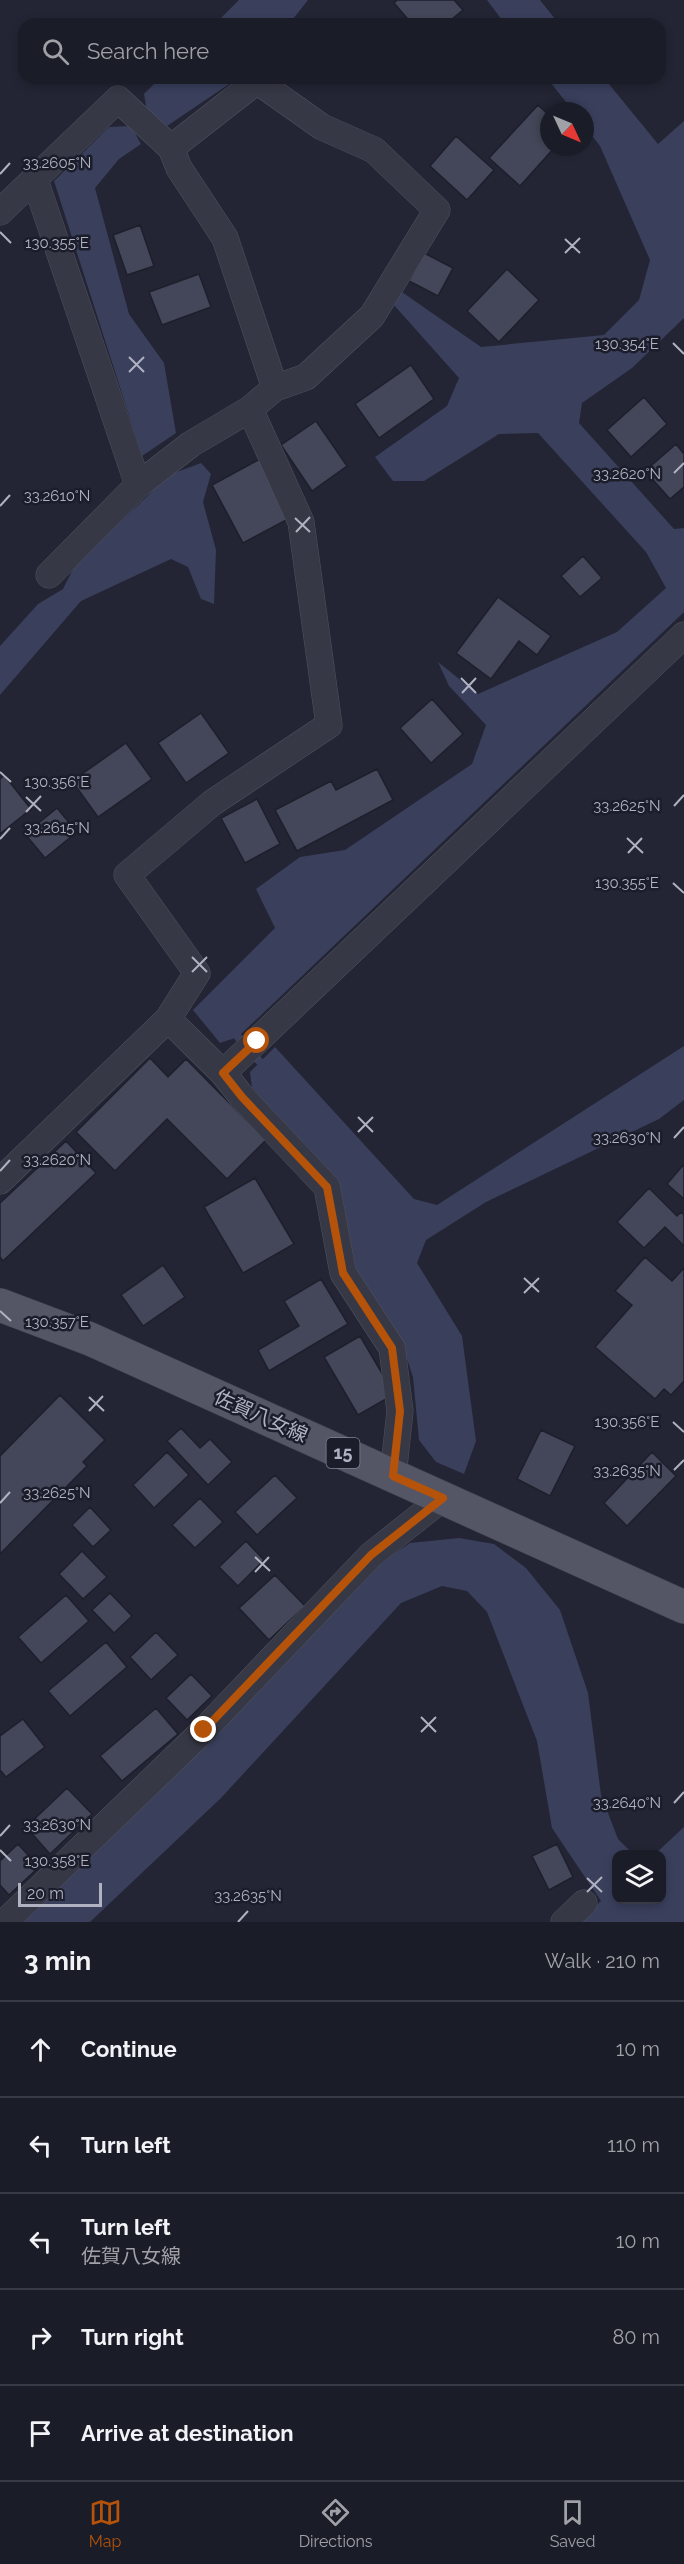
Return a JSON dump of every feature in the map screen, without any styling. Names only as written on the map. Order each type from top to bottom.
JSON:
[{"type":"main road","name":"佐賀八女線","points":[[0,1305],[90,1339],[684,1607]]},
{"type":"street","points":[[171,148],[253,84]]},
{"type":"street","points":[[49,575],[138,485],[191,444],[250,409],[275,387],[306,376],[372,316],[437,210],[374,150],[322,127],[261,84]]},
{"type":"street","points":[[0,212],[118,99],[171,148],[179,168],[225,238],[275,387]]},
{"type":"street","points":[[35,180],[138,485]]},
{"type":"street","points":[[0,1181],[168,1019],[197,973],[127,875],[212,803],[328,725],[301,522],[250,409]]},
{"type":"street","points":[[393,1476],[400,1411],[392,1348],[343,1273],[327,1187],[242,1097],[240,1057],[684,635]]},
{"type":"street","points":[[168,1019],[240,1057]]},
{"type":"street","points":[[5,1922],[204,1730],[371,1555],[443,1498]]},
{"type":"street","points":[[564,1922],[584,1903]]},
{"type":"water","points":[[239,0],[308,0],[294,18],[221,18]]},
{"type":"water","points":[[487,0],[540,0],[554,18],[500,18]]},
{"type":"water","points":[[154,84],[229,84],[167,126],[147,111],[144,94]]},
{"type":"water","points":[[552,84],[609,84],[658,144],[684,121],[684,318],[632,368],[582,403],[579,423],[674,529],[684,528],[684,612],[238,1037],[220,1043],[193,1010],[275,928],[256,889],[300,857],[345,850],[472,764],[486,725],[449,686],[438,662],[478,694],[617,632],[666,588],[646,552],[538,433],[499,434],[424,481],[393,481],[375,457],[447,406],[459,378],[393,304],[399,290],[481,347],[604,335],[639,300],[650,260],[600,146],[594,138],[594,102],[566,102]]},
{"type":"water","points":[[131,126],[141,144],[119,159],[95,188],[129,314],[164,363],[176,433],[142,456],[54,181],[109,127]]},
{"type":"water","points":[[201,463],[211,474],[203,502],[216,550],[214,604],[201,599],[188,567],[171,559],[81,601],[0,695],[0,646],[38,604],[63,589],[74,567],[169,475]]},
{"type":"water","points":[[684,1046],[684,1100],[659,1119],[486,1202],[426,1240],[417,1263],[462,1336],[476,1441],[464,1474],[436,1462],[419,1440],[413,1377],[400,1338],[356,1270],[337,1179],[252,1088],[250,1072],[275,1047],[414,1199],[437,1205]]},
{"type":"water","points":[[459,1538],[494,1544],[526,1568],[560,1610],[588,1693],[601,1795],[618,1839],[629,1850],[612,1850],[612,1904],[666,1904],[666,1850],[659,1850],[684,1827],[684,1922],[579,1922],[601,1901],[552,1828],[537,1741],[487,1612],[467,1591],[442,1586],[401,1603],[221,1798],[90,1922],[20,1922],[374,1567],[410,1543]]},
{"type":"building","points":[[397,0],[454,0],[463,10],[453,18],[407,18],[394,3]]},
{"type":"building","points":[[538,105],[540,107],[540,156],[547,156],[520,186],[489,158]]},
{"type":"building","points":[[456,136],[494,170],[467,200],[430,166]]},
{"type":"building","points":[[140,225],[154,266],[127,275],[113,235]]},
{"type":"building","points":[[424,253],[453,268],[438,296],[409,281]]},
{"type":"building","points":[[507,269],[539,300],[499,342],[467,311]]},
{"type":"building","points":[[199,274],[211,307],[162,325],[149,292]]},
{"type":"building","points":[[411,365],[434,399],[379,438],[355,404]]},
{"type":"building","points":[[644,397],[667,424],[631,457],[607,430]]},
{"type":"building","points":[[316,421],[347,466],[312,491],[281,445]]},
{"type":"building","points":[[676,444],[684,454],[684,487],[670,499],[645,471]]},
{"type":"building","points":[[260,459],[290,518],[243,543],[212,485]]},
{"type":"building","points":[[583,556],[602,578],[580,597],[561,576]]},
{"type":"building","points":[[498,597],[551,636],[537,655],[519,641],[491,679],[456,653]]},
{"type":"building","points":[[432,699],[463,734],[431,763],[400,728]]},
{"type":"building","points":[[201,713],[229,753],[186,783],[158,743]]},
{"type":"building","points":[[126,743],[152,779],[98,817],[72,781]]},
{"type":"building","points":[[377,769],[393,800],[297,851],[275,810],[331,781],[336,790]]},
{"type":"building","points":[[4,775],[31,809],[0,834],[0,779]]},
{"type":"building","points":[[257,799],[280,844],[245,863],[221,818]]},
{"type":"building","points":[[57,808],[77,832],[45,858],[25,834]]},
{"type":"building","points":[[150,1058],[168,1077],[186,1059],[266,1140],[227,1179],[167,1119],[115,1171],[76,1132]]},
{"type":"building","points":[[66,1141],[96,1173],[3,1261],[0,1257],[0,1203]]},
{"type":"building","points":[[684,1164],[684,1199],[667,1184]]},
{"type":"building","points":[[255,1178],[294,1244],[243,1273],[204,1207]]},
{"type":"building","points":[[649,1188],[677,1216],[681,1212],[684,1215],[684,1246],[665,1227],[644,1248],[617,1222]]},
{"type":"building","points":[[645,1257],[672,1281],[684,1268],[684,1381],[671,1395],[664,1389],[655,1399],[595,1347],[632,1305],[615,1291]]},
{"type":"building","points":[[163,1265],[185,1297],[143,1326],[121,1295]]},
{"type":"building","points":[[321,1279],[348,1324],[269,1371],[258,1350],[299,1326],[284,1301]]},
{"type":"building","points":[[360,1336],[383,1375],[386,1399],[358,1415],[324,1357]]},
{"type":"building","points":[[60,1395],[105,1440],[83,1462],[87,1466],[0,1554],[0,1456]]},
{"type":"building","points":[[181,1428],[200,1448],[210,1439],[232,1462],[208,1485],[167,1441]]},
{"type":"building","points":[[541,1430],[575,1446],[550,1496],[517,1479]]},
{"type":"building","points":[[167,1452],[189,1475],[154,1508],[133,1485]]},
{"type":"building","points":[[652,1452],[676,1476],[627,1526],[604,1503]]},
{"type":"building","points":[[275,1475],[297,1498],[257,1535],[235,1512]]},
{"type":"building","points":[[200,1498],[223,1522],[195,1548],[172,1525]]},
{"type":"building","points":[[90,1507],[111,1530],[93,1547],[72,1525]]},
{"type":"building","points":[[246,1541],[264,1560],[238,1586],[219,1567]]},
{"type":"building","points":[[82,1551],[107,1577],[83,1599],[59,1574]]},
{"type":"building","points":[[275,1575],[305,1606],[269,1640],[239,1608]]},
{"type":"building","points":[[110,1593],[132,1616],[114,1633],[92,1610]]},
{"type":"building","points":[[66,1595],[89,1621],[41,1663],[18,1637]]},
{"type":"building","points":[[156,1632],[178,1655],[151,1680],[130,1657]]},
{"type":"building","points":[[106,1642],[127,1667],[70,1716],[48,1691]]},
{"type":"building","points":[[191,1674],[212,1696],[187,1720],[166,1698]]},
{"type":"building","points":[[156,1708],[178,1734],[122,1781],[100,1756]]},
{"type":"building","points":[[23,1719],[45,1747],[6,1777],[0,1770],[0,1736]]},
{"type":"building","points":[[67,1788],[92,1814],[50,1854],[26,1827]]},
{"type":"building","points":[[18,1844],[39,1867],[9,1895],[0,1885],[0,1861]]},
{"type":"building","points":[[557,1844],[573,1877],[549,1890],[532,1856]]},
{"type":"waterway","points":[[235,1029],[238,1037],[267,1070]]},
{"type":"route","points":[[204,1730],[371,1555],[443,1498],[393,1476],[400,1411],[392,1348],[343,1273],[327,1187],[242,1097],[223,1073],[257,1041]]}]
